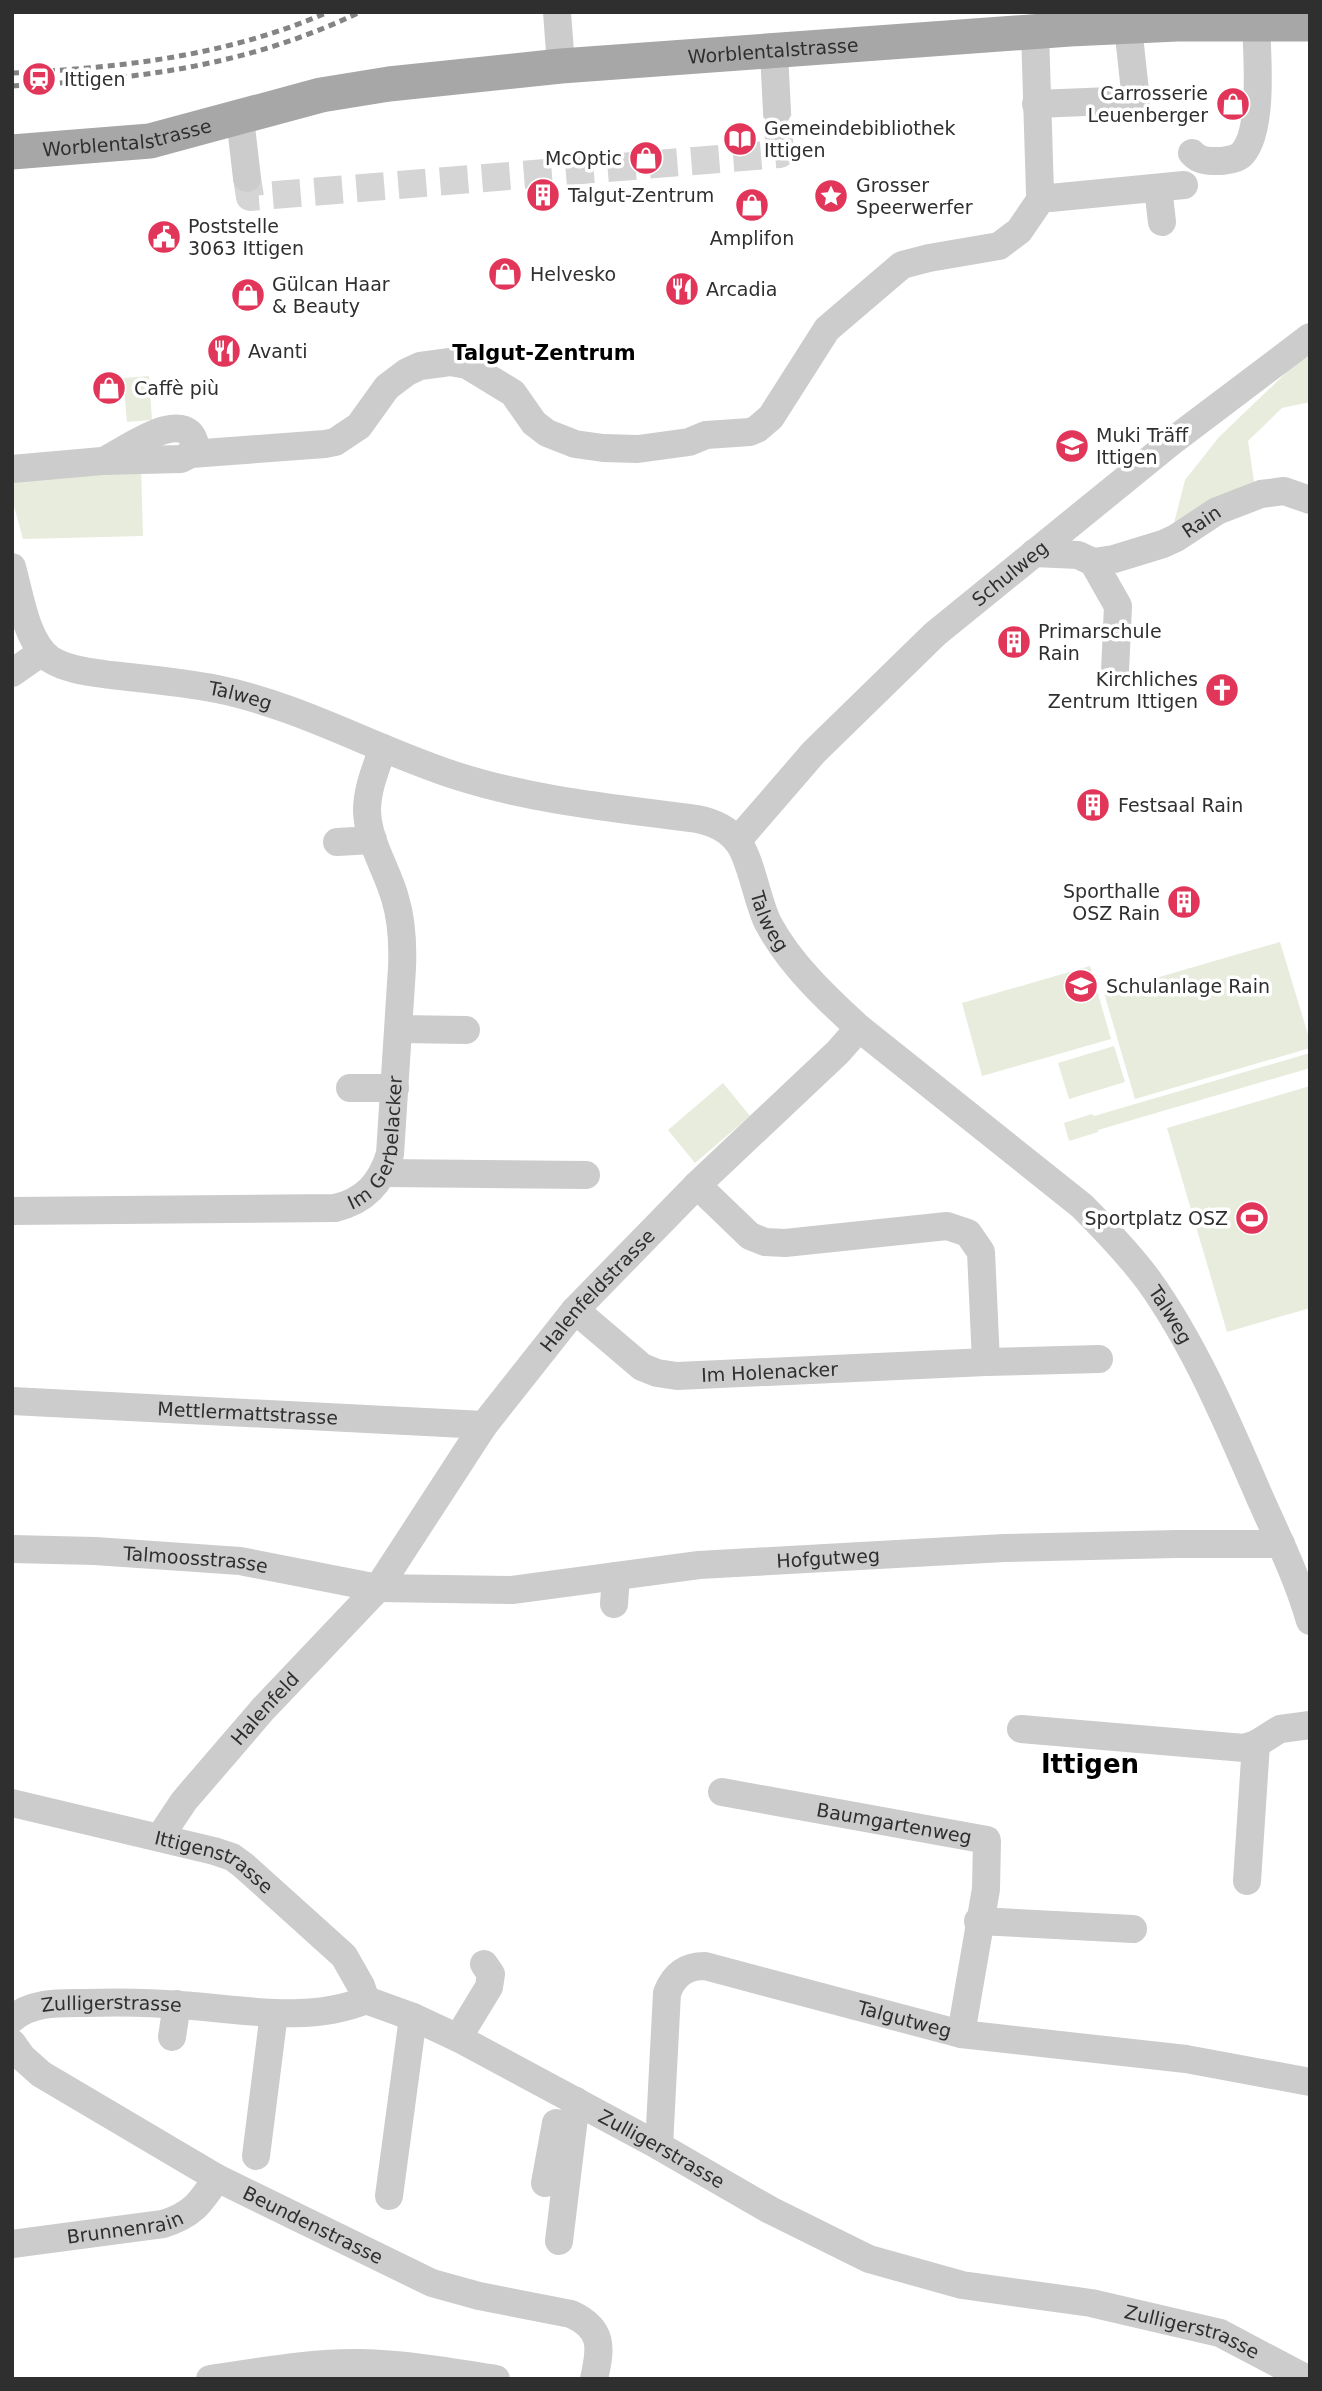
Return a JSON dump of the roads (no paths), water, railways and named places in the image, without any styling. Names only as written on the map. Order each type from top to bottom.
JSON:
[{"type":"main road","name":"Worblentalstrasse","points":[[12,152],[141,143],[321,95],[561,66],[1035,32],[1140,21],[1285,21]]},
{"type":"main road","name":"Worblentalstrasse","points":[[12,132],[131,120],[187,123],[240,118]]},
{"type":"main road","name":"Worblentalstrasse","points":[[12,169],[163,155],[240,118]]},
{"type":"street","points":[[557,12],[561,66]]},
{"type":"street","points":[[1037,104],[1136,100],[1140,21]]},
{"type":"street","points":[[1192,153],[1203,160],[1225,160],[1235,159],[1245,151],[1251,135],[1258,91],[1285,21]]},
{"type":"street","points":[[1035,32],[1038,185],[1043,196]]},
{"type":"street","points":[[774,52],[777,113]]},
{"type":"street","points":[[240,118],[247,178]]},
{"type":"street","points":[[1043,196],[1060,197],[1171,187],[1162,222]]},
{"type":"street","points":[[12,469],[102,461],[181,458],[191,454],[335,442],[359,426],[387,387],[407,372],[420,366],[450,362],[467,365],[513,393],[534,423],[547,433],[575,444],[638,449],[689,442],[706,435],[750,432],[771,417],[827,328],[902,265],[999,246],[1019,231],[1043,196]]},
{"type":"street","name":"Schulweg","points":[[737,841],[814,752],[915,653],[1175,439],[1310,337]]},
{"type":"street","name":"Rain","points":[[1034,553],[1078,555],[1093,562],[1114,559],[1163,544],[1217,511],[1261,494],[1284,491],[1304,498]]},
{"type":"street","points":[[1093,562],[1118,606],[1115,671]]},
{"type":"street","points":[[12,567],[31,632],[42,652],[12,673]]},
{"type":"street","name":"Talweg","points":[[42,652],[61,664],[86,671],[217,689],[260,701],[287,709],[427,766],[508,790],[554,800],[711,822],[737,841],[743,849],[769,924],[811,982],[859,1028],[1082,1206],[1130,1256],[1149,1281],[1181,1332],[1245,1462],[1281,1544],[1310,1621]]},
{"type":"street","name":"Im Gerbelacker","points":[[12,1211],[335,1208],[360,1199],[373,1188],[384,1173],[390,1154],[402,968],[400,924],[395,898],[373,840],[367,812],[368,797],[383,748]]},
{"type":"street","points":[[337,842],[373,840]]},
{"type":"street","name":"Halenfeldstrasse","points":[[378,1588],[484,1425],[575,1310],[698,1185],[838,1052],[859,1028]]},
{"type":"street","points":[[399,1029],[466,1030]]},
{"type":"street","points":[[350,1087],[395,1088]]},
{"type":"street","points":[[384,1173],[586,1175]]},
{"type":"street","points":[[698,1185],[750,1236],[765,1242],[785,1243],[947,1226],[968,1233],[981,1252],[986,1362]]},
{"type":"street","name":"Im Holenacker","points":[[575,1310],[642,1367],[667,1375],[1099,1359]]},
{"type":"street","name":"Mettlermattstrasse","points":[[12,1401],[484,1425]]},
{"type":"street","name":"Hofgutweg","points":[[378,1588],[512,1590],[699,1565],[1004,1548],[1281,1544]]},
{"type":"street","name":"Talmoosstrasse","points":[[12,1549],[95,1551],[240,1561],[378,1588]]},
{"type":"street","points":[[614,1604],[616,1576]]},
{"type":"street","name":"Halenfeld","points":[[160,1837],[184,1801],[263,1709],[378,1588]]},
{"type":"street","points":[[1021,1729],[1244,1748],[1280,1729],[1310,1725]]},
{"type":"street","points":[[1247,1881],[1256,1744]]},
{"type":"street","name":"Baumgartenweg","points":[[722,1792],[987,1840],[986,1889],[978,1921],[961,2034]]},
{"type":"street","name":"Ittigenstrasse","points":[[12,1803],[222,1853],[243,1865],[344,1956],[366,2000]]},
{"type":"street","points":[[978,1921],[1133,1929]]},
{"type":"street","points":[[458,2038],[489,1987],[491,1974],[484,1964]]},
{"type":"street","name":"Talgutweg","points":[[659,2146],[667,1993],[677,1975],[685,1969],[705,1966],[961,2034],[1186,2059],[1310,2082]]},
{"type":"street","name":"Zulligerstrasse","points":[[12,2019],[28,2007],[69,2003],[177,2004],[274,2013],[346,2008],[366,2000],[413,2017],[458,2038],[659,2146],[770,2210],[869,2259],[962,2285],[1091,2303],[1220,2333],[1307,2379]]},
{"type":"street","points":[[172,2037],[177,2004]]},
{"type":"street","points":[[256,2156],[274,2013]]},
{"type":"street","points":[[389,2196],[413,2017]]},
{"type":"street","name":"Beundenstrasse","points":[[12,2043],[22,2057],[41,2074],[217,2178],[432,2283],[479,2296],[571,2314],[582,2319],[592,2328],[599,2344],[594,2379]]},
{"type":"street","points":[[545,2183],[569,2097]]},
{"type":"street","points":[[559,2241],[569,2097]]},
{"type":"street","name":"Brunnenrain","points":[[12,2244],[163,2224],[182,2218],[192,2211],[217,2178]]},
{"type":"street","points":[[211,2379],[316,2364],[360,2363],[412,2365],[496,2379]]},
{"type":"tunnel","points":[[247,178],[250,197],[780,154],[777,112]]},
{"type":"railway","points":[[12,73],[93,68],[173,57],[252,39],[328,12]]},
{"type":"railway","points":[[12,86],[103,79],[190,67],[275,46],[360,12]]},
{"type":"place","name":"Ittigen","points":[[39,79]]},
{"type":"place","name":"Carrosserie Leuenberger","points":[[1233,104]]},
{"type":"place","name":"Gemeindebibliothek Ittigen","points":[[740,139]]},
{"type":"place","name":"McOptic","points":[[646,158]]},
{"type":"place","name":"Talgut-Zentrum","points":[[543,195]]},
{"type":"place","name":"Grosser Speerwerfer","points":[[831,196]]},
{"type":"place","name":"Amplifon","points":[[752,205]]},
{"type":"place","name":"Poststelle 3063 Ittigen","points":[[164,237]]},
{"type":"place","name":"Helvesko","points":[[505,274]]},
{"type":"place","name":"Arcadia","points":[[682,289]]},
{"type":"place","name":"Gülcan Haar & Beauty","points":[[248,295]]},
{"type":"place","name":"Avanti","points":[[224,351]]},
{"type":"place","name":"Caffè più","points":[[109,388]]},
{"type":"place","name":"Muki Träff Ittigen","points":[[1072,446]]},
{"type":"place","name":"Primarschule Rain","points":[[1014,642]]},
{"type":"place","name":"Kirchliches Zentrum Ittigen","points":[[1222,690]]},
{"type":"place","name":"Festsaal Rain","points":[[1093,805]]},
{"type":"place","name":"Sporthalle OSZ Rain","points":[[1184,902]]},
{"type":"place","name":"Schulanlage Rain","points":[[1081,986]]},
{"type":"place","name":"Sportplatz OSZ","points":[[1252,1218]]},
{"type":"district","name":"Talgut-Zentrum","points":[[544,353]]},
{"type":"district","name":"Ittigen","points":[[1090,1764]]}]
